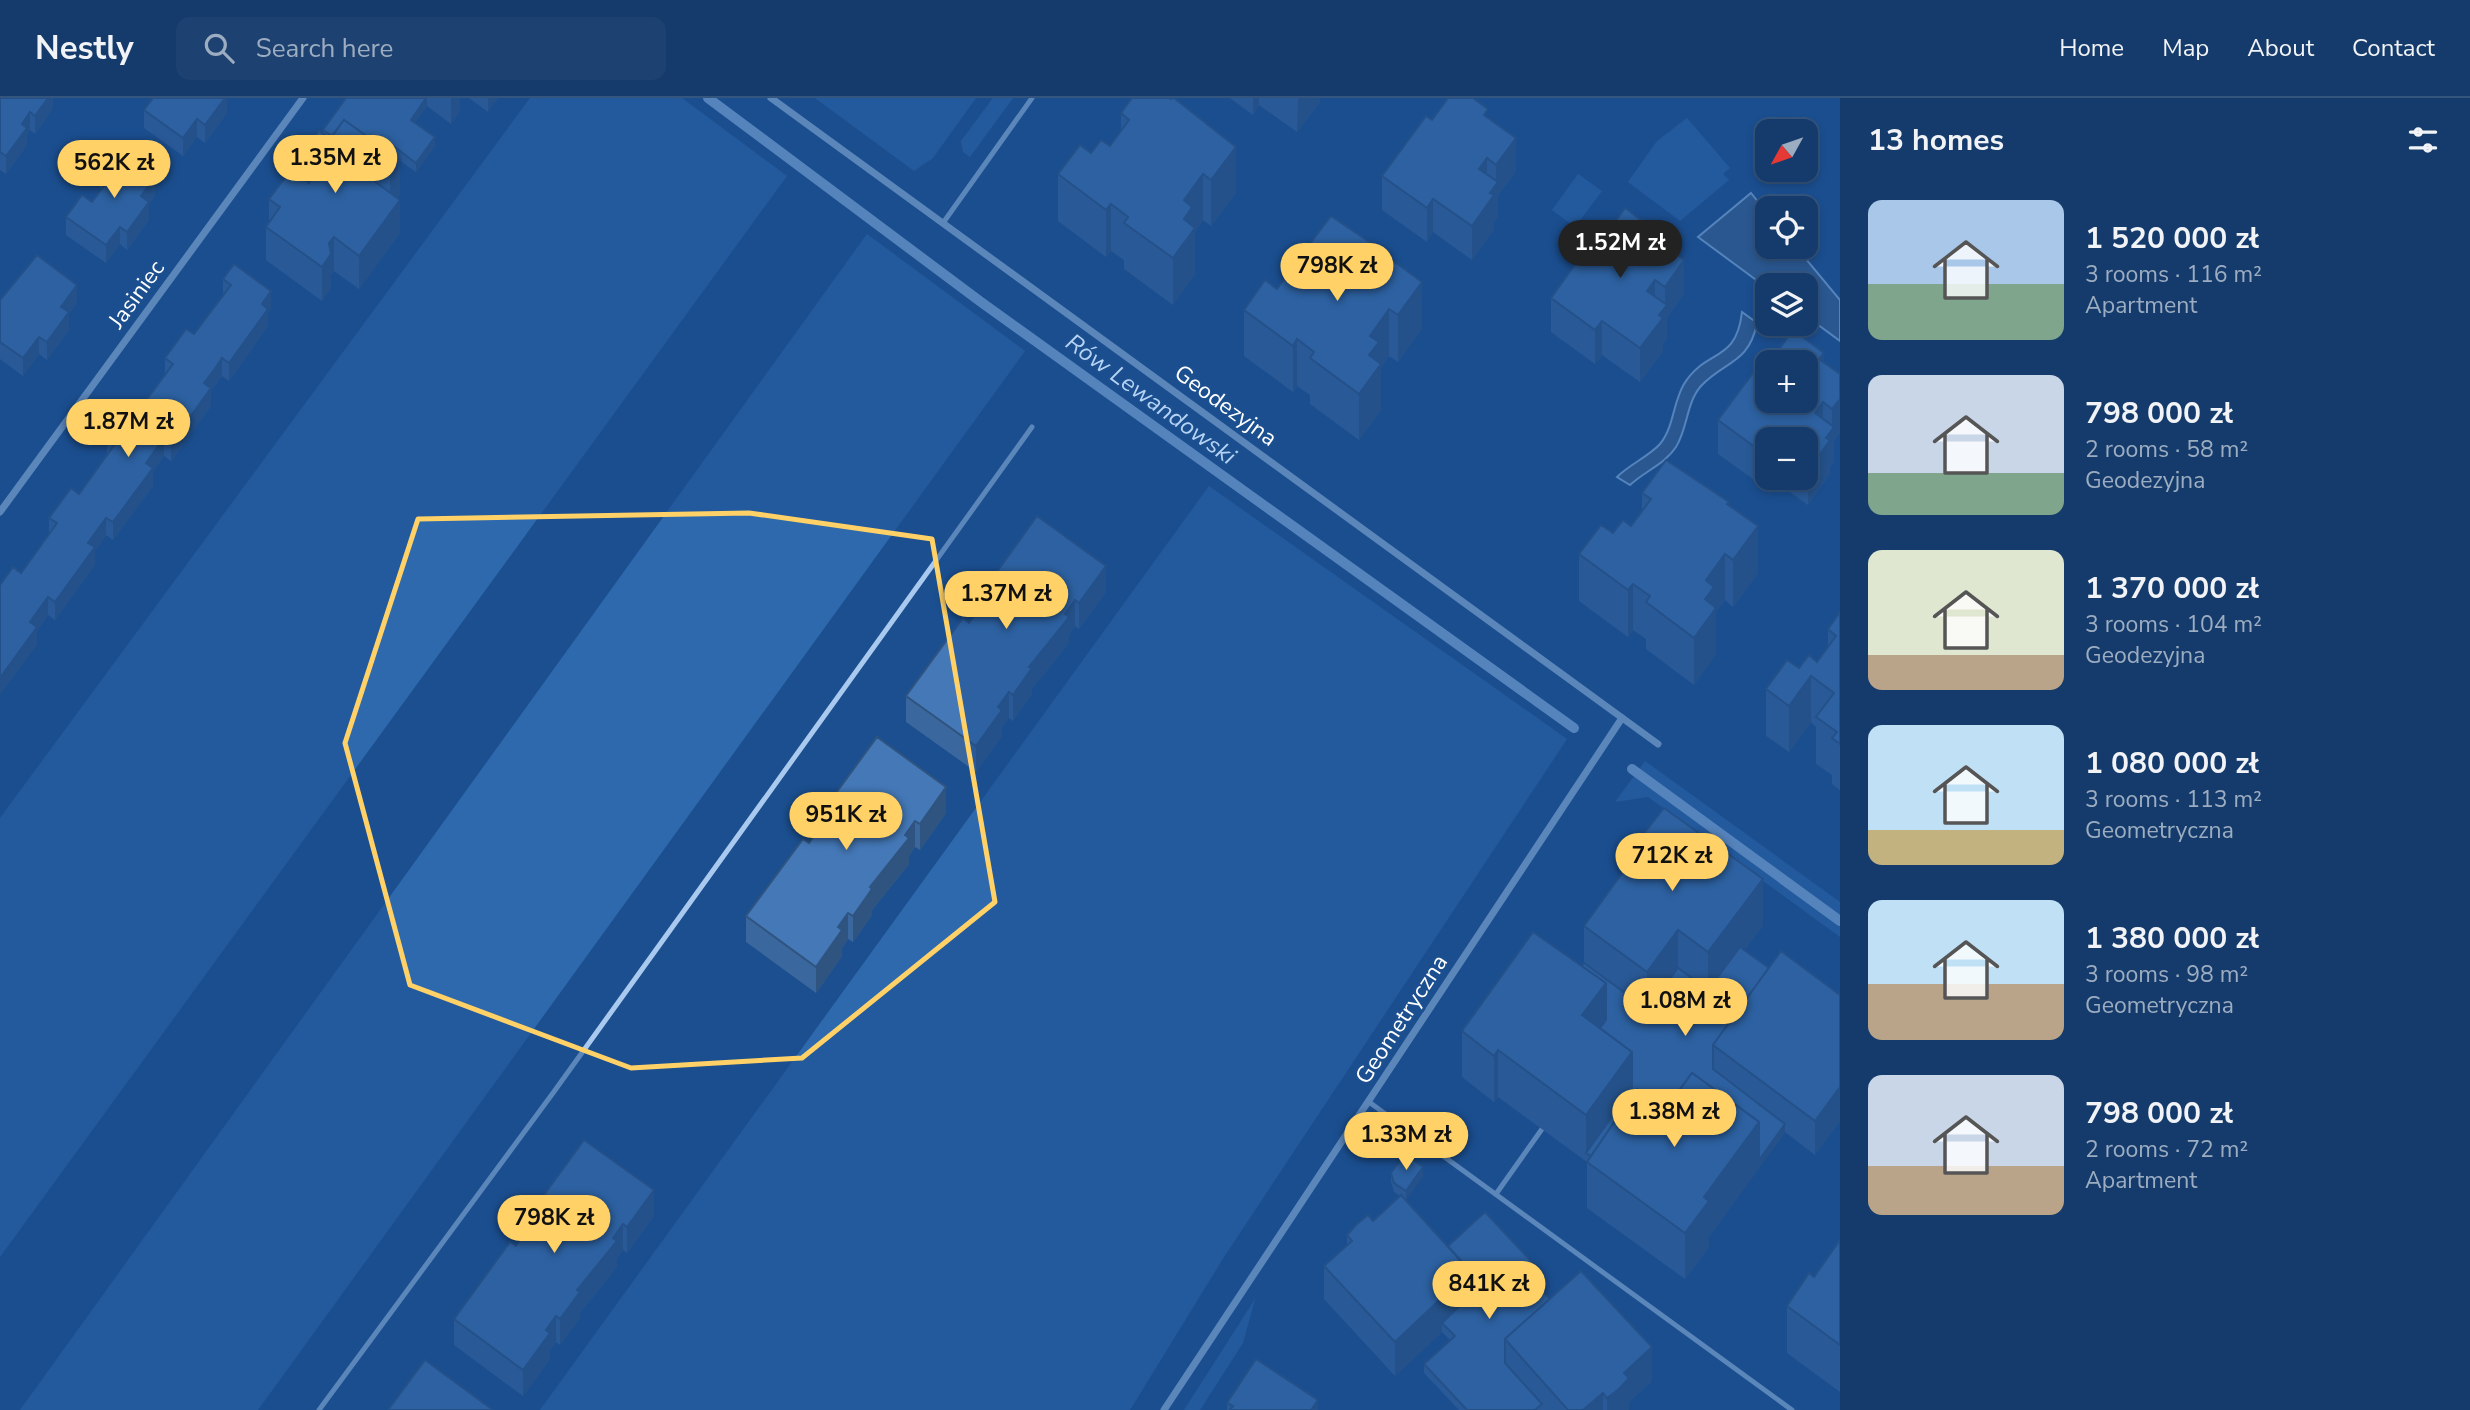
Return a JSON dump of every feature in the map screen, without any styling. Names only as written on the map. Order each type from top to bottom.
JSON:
[{"type":"street","name":"Jasiniec","points":[[0,512],[303,98]]},
{"type":"street","name":"Geodezyjna","points":[[771,98],[1658,744]]},
{"type":"street","name":"Geometryczna","points":[[1164,1410],[1622,718]]},
{"type":"lane","points":[[943,223],[1032,98]]},
{"type":"lane","points":[[319,1410],[553,1093],[1032,427]]},
{"type":"lane","points":[[1369,1101],[1792,1410]]},
{"type":"lane","points":[[1496,1194],[1542,1129]]},
{"type":"highlighted area","points":[[749,513],[932,539],[995,902],[802,1058],[631,1068],[410,985],[345,743],[418,519]]},
{"type":"shaded area","points":[[530,98],[682,98],[787,176],[0,1257],[0,818]]},
{"type":"shaded area","points":[[815,98],[976,98],[933,158],[914,171]]},
{"type":"shaded area","points":[[993,98],[1013,98],[970,157],[963,152],[961,141]]},
{"type":"shaded area","points":[[1687,118],[1730,168],[1723,174],[1729,180],[1680,221],[1628,182],[1657,141]]},
{"type":"shaded area","points":[[1578,174],[1602,191],[1575,227],[1552,210]]},
{"type":"shaded area","points":[[1751,193],[1755,198],[1755,259],[1806,259],[1818,273],[1755,273],[1755,279],[1698,237]]},
{"type":"shaded area","points":[[867,234],[1025,351],[258,1410],[20,1410]]},
{"type":"shaded area","points":[[1818,274],[1840,300],[1840,341],[1818,325]]},
{"type":"shaded area","points":[[1742,312],[1755,322],[1755,330],[1748,347],[1696,393],[1676,447],[1666,458],[1630,485],[1617,477],[1660,444],[1668,430],[1684,384],[1702,365],[1727,348],[1739,329]]},
{"type":"shaded area","points":[[1209,486],[1567,739],[1224,1257],[1130,1410],[540,1410]]},
{"type":"shaded area","points":[[1645,761],[1840,902],[1840,937],[1648,797],[1615,802]]},
{"type":"shaded area","points":[[1255,1299],[1243,1343],[1200,1410],[1184,1410]]},
{"type":"building","points":[[0,98],[48,98],[35,116],[30,112],[22,124],[27,128],[6,156],[0,152]]},
{"type":"building","points":[[153,98],[225,98],[205,125],[197,119],[183,138],[144,110]]},
{"type":"building","points":[[346,98],[426,98],[411,120],[435,137],[416,163],[392,145],[387,151],[344,120],[332,136],[323,130]]},
{"type":"building","points":[[1132,98],[1174,98],[1236,147],[1211,180],[1203,174],[1184,200],[1192,207],[1184,219],[1195,228],[1173,258],[1124,223],[1128,217],[1111,204],[1106,210],[1058,174],[1080,145],[1091,153],[1101,140],[1110,146],[1129,120],[1121,113]]},
{"type":"building","points":[[1448,98],[1473,98],[1488,109],[1484,115],[1516,138],[1496,165],[1487,158],[1479,169],[1498,182],[1490,193],[1494,195],[1472,226],[1433,199],[1427,208],[1382,176],[1426,116],[1432,120]]},
{"type":"building","points":[[344,120],[400,160],[390,173],[378,175],[374,181],[400,200],[359,256],[334,237],[329,243],[331,254],[322,267],[266,227],[280,207],[269,199],[291,170],[309,183],[315,174],[297,161],[319,131],[330,139]]},
{"type":"building","points":[[116,149],[155,177],[141,196],[149,202],[127,232],[120,227],[106,245],[66,217],[82,195],[92,202],[110,178],[100,170]]},
{"type":"building","points":[[1625,208],[1656,231],[1652,237],[1684,260],[1665,287],[1655,280],[1647,291],[1667,305],[1659,315],[1663,318],[1640,348],[1602,321],[1595,330],[1551,298],[1594,238],[1600,243]]},
{"type":"building","points":[[1331,216],[1393,258],[1392,260],[1422,282],[1398,315],[1389,309],[1370,336],[1379,342],[1369,355],[1381,364],[1359,394],[1310,358],[1314,352],[1297,339],[1293,346],[1244,310],[1265,280],[1277,289],[1287,275],[1295,282],[1315,255],[1306,249]]},
{"type":"building","points":[[37,255],[77,285],[61,307],[69,312],[47,342],[39,337],[23,358],[0,342],[0,300]]},
{"type":"building","points":[[234,264],[271,291],[262,304],[268,309],[229,363],[222,358],[204,383],[211,388],[171,443],[164,438],[146,463],[153,468],[113,522],[106,518],[88,543],[95,547],[55,602],[48,597],[30,622],[37,627],[0,678],[0,585],[13,567],[21,573],[57,523],[49,518],[71,488],[79,494],[115,444],[107,438],[129,409],[136,414],[173,364],[165,358],[186,329],[194,334],[231,285],[223,279]]},
{"type":"building","points":[[1789,336],[1801,336],[1824,353],[1819,359],[1840,374],[1840,399],[1832,409],[1823,402],[1818,409],[1818,350],[1779,350]]},
{"type":"building","points":[[1755,370],[1755,413],[1815,413],[1834,427],[1826,438],[1830,440],[1818,457],[1818,427],[1755,427],[1755,447],[1718,420]]},
{"type":"building","points":[[1666,460],[1729,502],[1727,504],[1758,526],[1733,560],[1725,554],[1706,580],[1714,587],[1705,599],[1716,608],[1694,638],[1646,602],[1650,596],[1633,584],[1628,590],[1579,554],[1601,525],[1613,533],[1623,520],[1631,526],[1651,499],[1642,493]]},
{"type":"building","points":[[1037,516],[1106,566],[1079,603],[1075,600],[1065,614],[1069,617],[1029,667],[1032,668],[1013,695],[1009,692],[998,707],[1002,710],[976,746],[906,696],[963,618],[969,623],[987,598],[981,594]]},
{"type":"building","points":[[1840,612],[1840,744],[1832,738],[1837,732],[1816,717],[1834,693],[1811,676],[1789,706],[1766,689],[1787,660],[1799,668],[1809,655],[1817,662],[1836,636],[1828,629]]},
{"type":"building","points":[[877,737],[946,787],[920,824],[915,821],[905,835],[909,838],[870,887],[872,889],[853,916],[848,913],[838,927],[842,930],[816,967],[746,916],[803,839],[809,843],[826,819],[820,815]]},
{"type":"building","points":[[1664,808],[1763,879],[1708,952],[1678,930],[1647,972],[1584,926],[1644,843],[1639,840]]},
{"type":"building","points":[[1533,932],[1606,983],[1582,1015],[1632,1052],[1586,1115],[1498,1050],[1494,1056],[1462,1031]]},
{"type":"building","points":[[1740,947],[1769,968],[1713,1045],[1713,1069],[1785,1124],[1759,1160],[1759,1122],[1692,1073],[1665,1110],[1637,1089],[1591,1156],[1586,1153],[1632,1089],[1632,1052],[1600,1028],[1606,1020],[1606,983],[1582,966],[1584,963],[1647,1009],[1678,968],[1708,990]]},
{"type":"building","points":[[1781,951],[1840,995],[1840,1087],[1815,1121],[1713,1045]]},
{"type":"building","points":[[1692,1073],[1759,1122],[1704,1197],[1709,1201],[1685,1233],[1587,1162],[1637,1089],[1665,1110]]},
{"type":"building","points":[[584,1140],[654,1190],[627,1227],[623,1224],[613,1238],[617,1241],[577,1290],[580,1292],[560,1319],[556,1316],[546,1330],[550,1333],[523,1370],[454,1319],[510,1242],[516,1246],[534,1222],[528,1217]]},
{"type":"building","points":[[1405,1154],[1423,1167],[1406,1191],[1394,1183],[1391,1173]]},
{"type":"building","points":[[1401,1195],[1470,1271],[1395,1342],[1324,1266],[1352,1241],[1347,1235],[1357,1224],[1368,1215],[1373,1221]]},
{"type":"building","points":[[1485,1212],[1546,1277],[1537,1285],[1550,1299],[1505,1339],[1505,1363],[1542,1404],[1535,1410],[1467,1410],[1424,1364],[1455,1336],[1442,1323],[1470,1296],[1470,1271],[1448,1246]]},
{"type":"building","points":[[1840,1240],[1840,1345],[1787,1306],[1809,1273],[1814,1277]]},
{"type":"building","points":[[1581,1271],[1652,1347],[1624,1373],[1629,1378],[1607,1398],[1603,1393],[1583,1410],[1568,1410],[1505,1339]]},
{"type":"building","points":[[1256,1359],[1318,1400],[1311,1410],[1230,1410],[1233,1406],[1227,1403]]},
{"type":"building","points":[[425,1360],[493,1410],[388,1410]]},
{"type":"waterway","name":"Rów Lewandowski","points":[[708,98],[981,302],[1574,728]]},
{"type":"waterway","name":"Rów Lewandowski","points":[[1632,769],[1840,921]]}]
